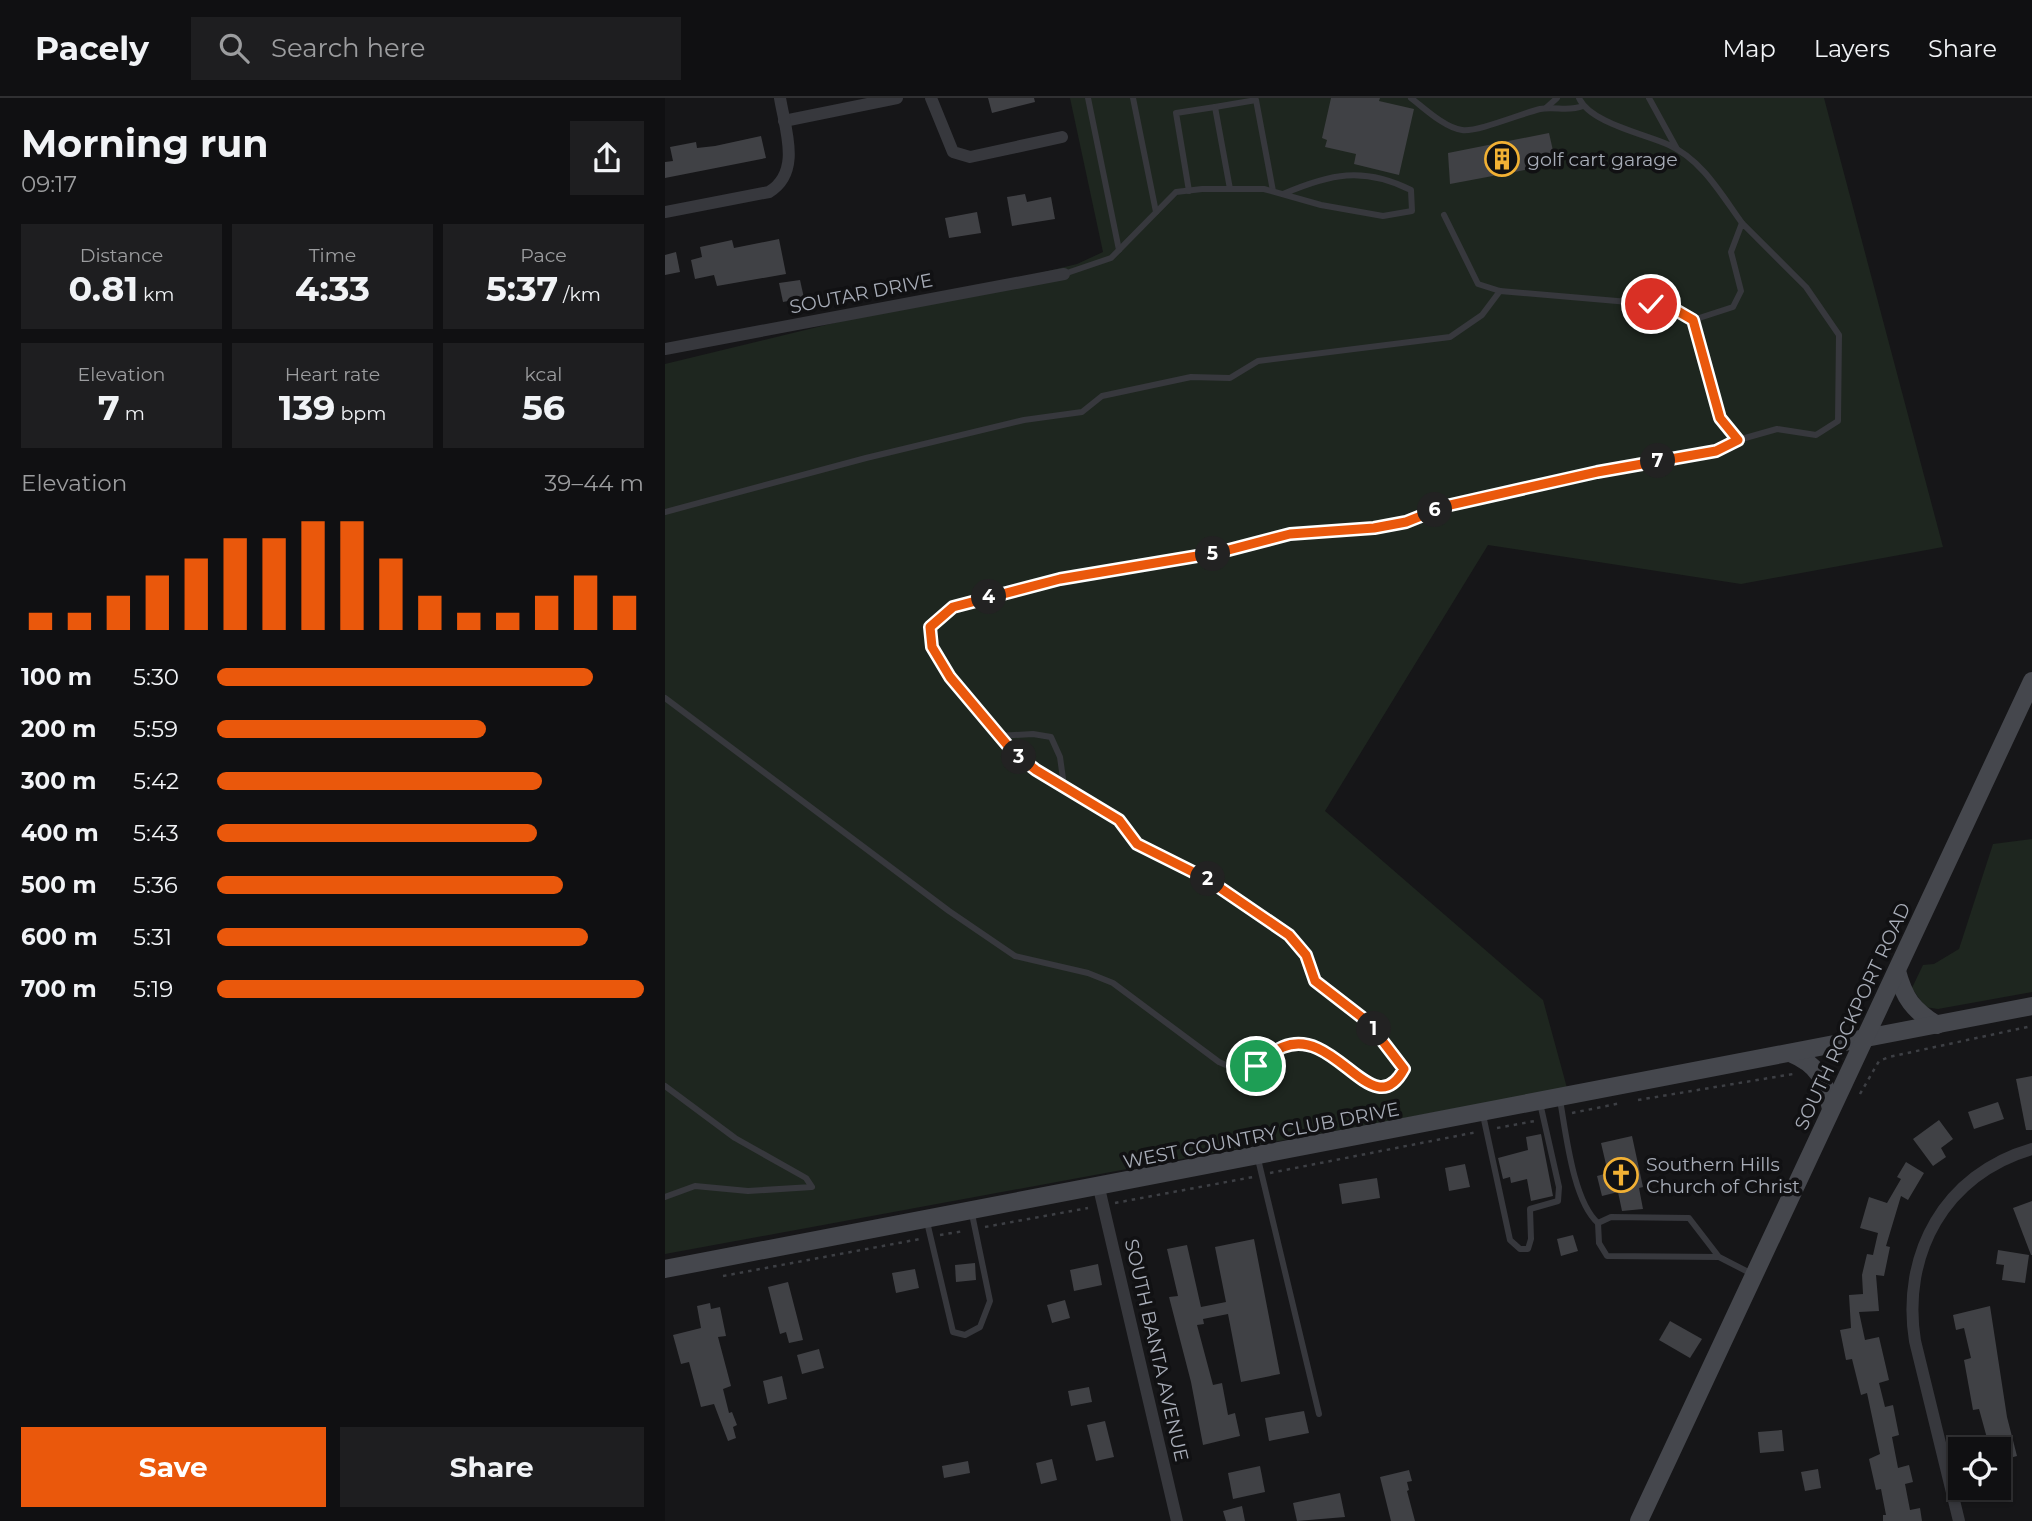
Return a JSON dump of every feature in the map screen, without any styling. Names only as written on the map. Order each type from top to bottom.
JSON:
[{"type":"main road","name":"SOUTH ROCKPORT ROAD","points":[[1639,1521],[2032,681]]},
{"type":"main road","points":[[1896,971],[1911,1007],[1937,1025]]},
{"type":"main road","name":"WEST COUNTRY CLUB DRIVE","points":[[665,1269],[929,1229],[1101,1196],[1258,1157],[1484,1122],[1562,1107],[1790,1053],[2032,1006]]},
{"type":"main road","points":[[1790,1053],[1811,1063],[1822,1074],[1831,1109]]},
{"type":"street","points":[[665,212],[763,194],[781,183],[788,170],[780,98]]},
{"type":"street","points":[[784,121],[897,98]]},
{"type":"street","points":[[931,98],[953,152],[960,155],[970,156],[1062,138]]},
{"type":"street","name":"SOUTAR DRIVE","points":[[665,349],[1063,274]]},
{"type":"street","points":[[1959,1521],[1915,1341],[1911,1294],[1915,1272],[1930,1227],[1954,1197],[1988,1168],[2032,1149]]},
{"type":"street","name":"SOUTH BANTA AVENUE","points":[[1101,1196],[1177,1521]]},
{"type":"lane","points":[[1088,98],[1119,250]]},
{"type":"lane","points":[[1133,98],[1156,212]]},
{"type":"lane","points":[[1411,98],[1460,130],[1485,128],[1511,116],[1546,108],[1573,110],[1583,106]]},
{"type":"lane","points":[[1546,108],[1557,98]]},
{"type":"lane","points":[[665,698],[949,911],[1015,956],[1088,973],[1113,983],[1219,1062],[1242,1072],[1283,1047],[1302,1044],[1321,1047],[1363,1082],[1381,1088],[1398,1081],[1404,1069],[1391,1049],[1368,1022],[1315,981],[1306,955],[1289,935],[1207,879],[1137,844],[1119,820],[1036,770],[998,736],[950,677],[932,647],[930,627],[953,607],[1060,579],[1221,552],[1290,534],[1320,534],[1384,526],[1446,506],[1584,474],[1716,451],[1738,440],[1777,429],[1816,435],[1838,421],[1839,335],[1806,286],[1742,223],[1695,160],[1678,150],[1628,131],[1583,106],[1579,98]]},
{"type":"lane","points":[[1650,98],[1678,150]]},
{"type":"lane","points":[[1189,191],[1176,113],[1256,100],[1273,191]]},
{"type":"lane","points":[[1215,107],[1230,189]]},
{"type":"lane","points":[[1063,274],[1111,258],[1176,192],[1230,189],[1273,191],[1283,194],[1383,216],[1412,211],[1411,190],[1386,177],[1357,175],[1319,179],[1283,194]]},
{"type":"lane","points":[[1444,215],[1478,284],[1500,291],[1651,304],[1674,309],[1693,320],[1720,418],[1738,440]]},
{"type":"lane","points":[[1693,320],[1733,307],[1741,291],[1731,252],[1742,223]]},
{"type":"lane","points":[[665,512],[866,457],[1024,420],[1082,412],[1102,396],[1191,377],[1230,378],[1258,361],[1450,337],[1482,315],[1500,291]]},
{"type":"lane","points":[[998,736],[1033,734],[1051,737],[1060,757],[1064,786]]},
{"type":"lane","points":[[665,1086],[735,1138],[806,1178],[812,1187],[748,1191],[695,1186],[665,1197]]},
{"type":"lane","points":[[1562,1107],[1587,1213],[1598,1223],[1599,1244],[1607,1256],[1719,1257]]},
{"type":"lane","points":[[1484,1122],[1510,1240],[1520,1249],[1528,1249],[1531,1239],[1530,1209],[1558,1201],[1559,1187],[1542,1110]]},
{"type":"lane","points":[[1258,1157],[1319,1414]]},
{"type":"lane","points":[[1598,1223],[1611,1217],[1689,1218],[1719,1257],[1754,1275]]},
{"type":"lane","points":[[929,1229],[953,1332],[965,1335],[980,1327],[990,1301],[973,1220]]},
{"type":"path","points":[[1860,1094],[1879,1061],[1889,1057],[2032,1026]]},
{"type":"path","points":[[1562,1107],[1798,1074]]},
{"type":"path","points":[[715,1278],[973,1220],[1101,1196],[1261,1175],[1542,1110]]},
{"type":"shaded area","points":[[1070,98],[1824,98],[1943,547],[1741,584],[1488,545],[1325,811],[1543,1000],[1567,1088],[665,1254],[665,364],[1077,264],[1103,252]]},
{"type":"shaded area","points":[[2032,839],[2032,992],[1938,1009],[1925,1007],[1912,988],[1923,965],[1934,964],[1959,949],[1993,844]]},
{"type":"building","points":[[988,98],[1034,98],[1035,102],[992,113]]},
{"type":"building","points":[[1331,98],[1380,98],[1379,101],[1414,109],[1399,175],[1354,164],[1356,154],[1325,147],[1327,140],[1322,138]]},
{"type":"building","name":"golf cart garage","points":[[1549,133],[1556,164],[1450,184],[1448,153]]},
{"type":"building","points":[[761,136],[766,158],[665,178],[665,162],[673,161],[670,147],[696,142],[697,148],[715,146]]},
{"type":"building","points":[[1025,194],[1027,202],[1051,197],[1055,219],[1012,226],[1007,197]]},
{"type":"building","points":[[977,212],[981,233],[949,238],[945,218]]},
{"type":"building","points":[[779,239],[786,274],[717,286],[714,275],[695,279],[691,260],[702,257],[700,247],[732,240],[734,248]]},
{"type":"building","points":[[676,252],[680,272],[665,275],[665,255]]},
{"type":"building","points":[[800,280],[804,298],[783,302],[779,283]]},
{"type":"building","points":[[2032,1076],[2032,1130],[2026,1130],[2016,1079]]},
{"type":"building","points":[[1998,1102],[2004,1119],[1974,1129],[1968,1112]]},
{"type":"building","points":[[1939,1120],[1953,1139],[1941,1148],[1946,1157],[1933,1166],[1913,1139]]},
{"type":"building","points":[[1541,1134],[1553,1196],[1531,1201],[1527,1179],[1511,1183],[1510,1177],[1503,1179],[1498,1158],[1528,1150],[1526,1137]]},
{"type":"building","name":"Southern Hills Church of Christ","points":[[1632,1136],[1643,1187],[1639,1188],[1643,1209],[1622,1211],[1618,1192],[1602,1196],[1597,1176],[1608,1173],[1601,1143]]},
{"type":"building","points":[[1906,1162],[1924,1173],[1908,1200],[1901,1196],[1886,1246],[1890,1247],[1884,1276],[1876,1275],[1879,1311],[1859,1312],[1865,1340],[1879,1337],[1889,1380],[1879,1383],[1885,1407],[1893,1405],[1899,1435],[1892,1437],[1898,1468],[1909,1465],[1913,1482],[1905,1484],[1910,1510],[1920,1508],[1922,1521],[1883,1521],[1883,1515],[1886,1515],[1881,1489],[1876,1490],[1869,1459],[1880,1454],[1867,1393],[1861,1395],[1852,1359],[1846,1360],[1840,1330],[1851,1328],[1849,1295],[1863,1294],[1862,1275],[1867,1254],[1873,1255],[1878,1233],[1860,1228],[1869,1197],[1887,1203],[1901,1179],[1897,1177]]},
{"type":"building","points":[[1465,1164],[1470,1187],[1449,1191],[1445,1168]]},
{"type":"building","points":[[1377,1178],[1380,1198],[1342,1204],[1339,1184]]},
{"type":"building","points":[[2032,1201],[2032,1255],[2031,1255],[2013,1208]]},
{"type":"building","points":[[1573,1235],[1578,1251],[1561,1256],[1557,1239]]},
{"type":"building","points":[[1254,1239],[1280,1374],[1241,1382],[1228,1314],[1203,1319],[1204,1324],[1197,1325],[1213,1385],[1222,1383],[1228,1415],[1235,1413],[1240,1436],[1203,1445],[1191,1382],[1169,1297],[1178,1296],[1167,1249],[1187,1245],[1201,1307],[1226,1302],[1215,1247]]},
{"type":"building","points":[[1998,1250],[2029,1255],[2025,1283],[2002,1280],[2004,1265],[1996,1264]]},
{"type":"building","points":[[975,1263],[976,1280],[956,1282],[955,1265]]},
{"type":"building","points":[[1098,1264],[1102,1285],[1074,1291],[1070,1270]]},
{"type":"building","points":[[915,1269],[919,1288],[896,1293],[892,1273]]},
{"type":"building","points":[[788,1282],[803,1340],[789,1343],[786,1332],[780,1334],[768,1287]]},
{"type":"building","points":[[1065,1300],[1070,1318],[1052,1323],[1047,1305]]},
{"type":"building","points":[[710,1303],[711,1309],[720,1307],[726,1336],[718,1337],[731,1386],[723,1389],[729,1413],[732,1412],[737,1425],[733,1427],[736,1438],[728,1441],[714,1404],[701,1407],[689,1362],[681,1364],[673,1335],[701,1328],[697,1306]]},
{"type":"building","points":[[1990,1306],[2007,1417],[2017,1456],[2011,1458],[2011,1437],[1987,1437],[1979,1409],[1973,1410],[1964,1360],[1971,1358],[1964,1328],[1956,1330],[1953,1315]]},
{"type":"building","points":[[1670,1321],[1702,1339],[1690,1358],[1659,1340]]},
{"type":"building","points":[[819,1349],[824,1368],[802,1374],[797,1355]]},
{"type":"building","points":[[782,1376],[787,1399],[768,1404],[763,1381]]},
{"type":"building","points":[[1089,1387],[1092,1402],[1071,1406],[1068,1391]]},
{"type":"building","points":[[1304,1411],[1309,1433],[1269,1441],[1265,1418]]},
{"type":"building","points":[[1105,1421],[1114,1457],[1096,1461],[1087,1425]]},
{"type":"building","points":[[1782,1430],[1784,1451],[1760,1453],[1758,1432]]},
{"type":"building","points":[[1052,1459],[1057,1480],[1041,1484],[1036,1463]]},
{"type":"building","points":[[968,1461],[970,1473],[944,1478],[942,1466]]},
{"type":"building","points":[[1260,1466],[1265,1492],[1233,1499],[1228,1473]]},
{"type":"building","points":[[1818,1469],[1821,1488],[1805,1491],[1801,1472]]},
{"type":"building","points":[[1409,1470],[1412,1481],[1407,1482],[1407,1491],[1415,1521],[1391,1521],[1380,1477]]},
{"type":"building","points":[[1340,1493],[1345,1517],[1297,1521],[1293,1503]]},
{"type":"building","points":[[1242,1506],[1245,1521],[1226,1521],[1223,1511]]},
{"type":"place","name":"golf cart garage","points":[[1502,159]]},
{"type":"place","name":"Southern Hills Church of Christ","points":[[1621,1175]]},
{"type":"route","points":[[1256,1066],[1283,1047],[1302,1044],[1321,1047],[1363,1082],[1381,1088],[1398,1081],[1404,1069],[1368,1022],[1315,981],[1306,955],[1289,935],[1265,921],[1234,895],[1137,844],[1119,820],[1036,770],[1014,753],[950,677],[932,647],[930,627],[953,607],[1060,579],[1221,552],[1290,534],[1320,534],[1406,522],[1446,506],[1597,472],[1716,451],[1738,440],[1720,418],[1693,320],[1674,309],[1651,304]]}]
